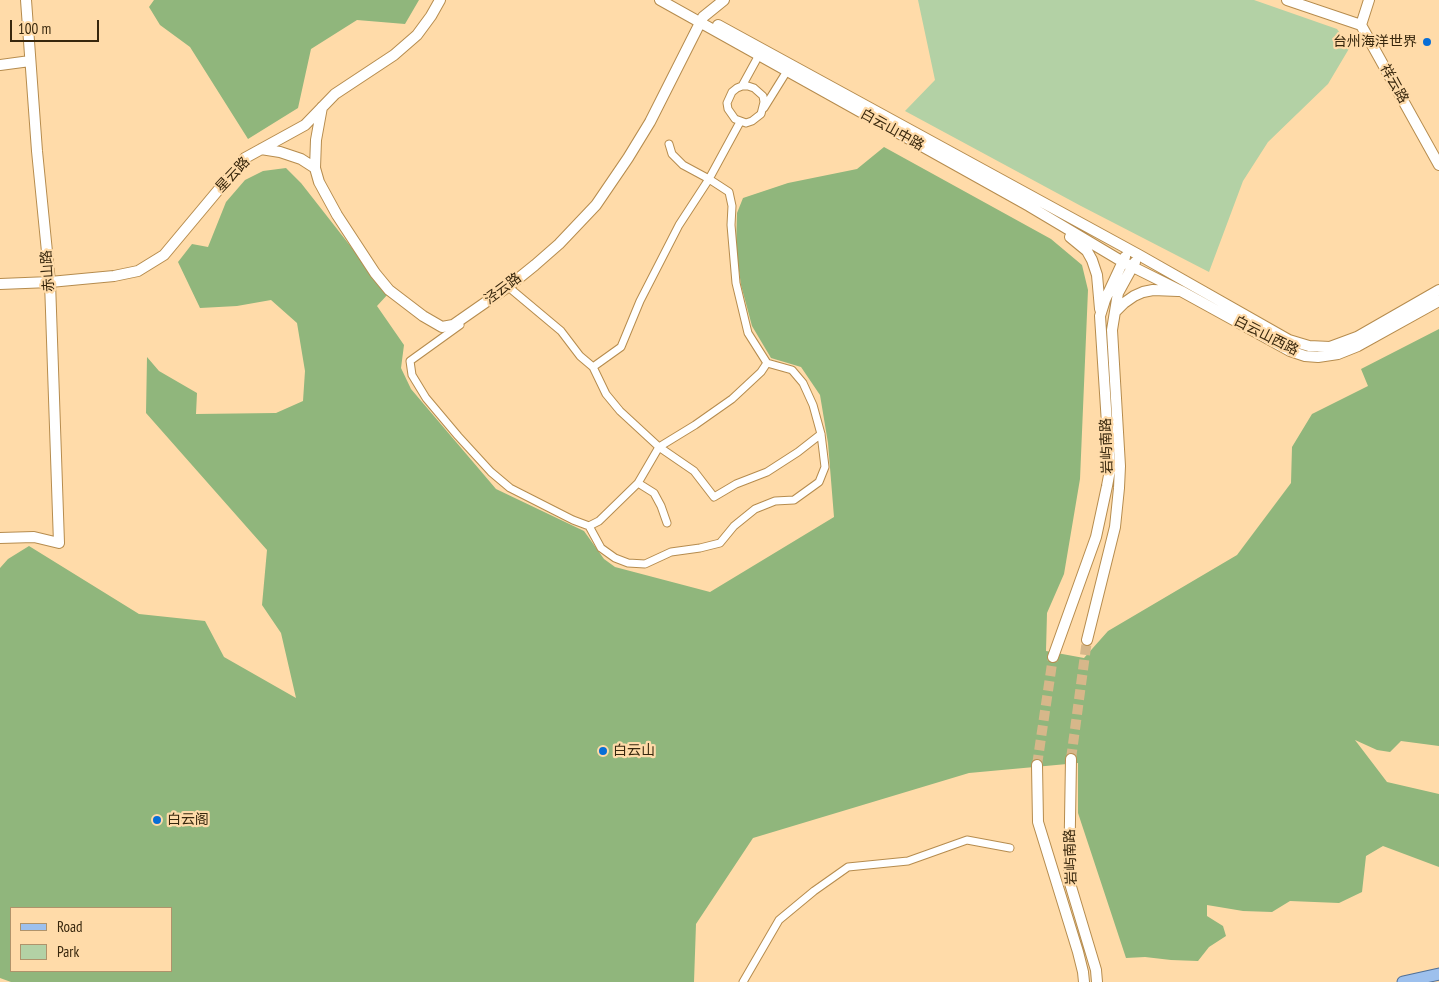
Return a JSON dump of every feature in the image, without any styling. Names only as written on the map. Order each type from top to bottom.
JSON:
[{"type":"main road","name":"赤山路","points":[[0,538],[34,537],[60,543],[50,282],[26,0]]},
{"type":"main road","name":"星云路","points":[[0,284],[50,282],[114,276],[138,270],[164,255],[245,158],[305,124],[335,94],[394,55],[417,35],[432,16],[440,0]]},
{"type":"main road","name":"白云山中路","points":[[660,0],[702,20],[1129,250]]},
{"type":"main road","name":"白云山中路","points":[[673,0],[759,55],[1029,206],[1128,264]]},
{"type":"main road","points":[[702,20],[724,0]]},
{"type":"main road","points":[[1287,0],[1361,25],[1370,0]]},
{"type":"main road","name":"泾云路","points":[[322,107],[316,140],[315,168],[319,182],[337,215],[375,273],[389,290],[442,328],[453,325],[510,288],[559,244],[596,205],[650,122],[702,20]]},
{"type":"main road","name":"祥云路","points":[[1361,25],[1439,165]]},
{"type":"main road","points":[[0,65],[30,61]]},
{"type":"main road","points":[[261,150],[280,152],[301,159],[315,168]]},
{"type":"main road","points":[[1029,206],[1079,244],[1090,255],[1097,275],[1100,316]]},
{"type":"main road","points":[[1128,264],[1129,250]]},
{"type":"main road","name":"白云山西路","points":[[1129,250],[1289,340],[1309,346],[1330,347],[1357,337],[1439,290]]},
{"type":"main road","points":[[1128,264],[1139,255]]},
{"type":"main road","name":"白云山西路","points":[[1128,264],[1290,351],[1318,358],[1338,354],[1358,346],[1439,301]]},
{"type":"main road","name":"岩屿南路","points":[[1087,640],[1115,527],[1120,466],[1112,330],[1118,293],[1128,264]]},
{"type":"main road","name":"岩屿南路","points":[[1053,657],[1096,537],[1110,470],[1100,316],[1105,300],[1128,264]]},
{"type":"main road","points":[[1115,313],[1124,303],[1143,292],[1153,290],[1181,291]]},
{"type":"main road","name":"岩屿南路","points":[[1071,759],[1069,880],[1096,970],[1097,982]]},
{"type":"main road","name":"岩屿南路","points":[[1037,765],[1038,822],[1078,952],[1084,982]]},
{"type":"main road","points":[[1410,981],[1439,974]]},
{"type":"street","points":[[742,86],[759,55]]},
{"type":"street","points":[[764,108],[764,102],[759,92],[748,86],[742,86],[732,92],[727,103],[730,114],[734,119],[740,122],[752,122],[761,114],[787,71]]},
{"type":"street","points":[[594,367],[621,347],[640,301],[679,225],[709,178],[740,122]]},
{"type":"street","points":[[669,144],[672,154],[683,165],[709,178],[729,192],[732,206],[731,225],[736,283],[748,333],[767,363],[792,370],[803,383],[813,406],[820,434],[825,467],[819,482],[794,500],[775,501],[755,509],[734,526],[720,543],[670,552],[645,564],[628,563],[615,558],[601,548],[589,526],[573,520],[510,488],[497,477],[458,436],[426,398],[412,375],[410,361],[510,288],[561,331],[580,356],[594,367],[606,394],[620,411],[659,447],[694,471],[714,497],[736,484],[767,472],[798,452],[820,434]]},
{"type":"street","points":[[589,526],[599,521],[638,483],[659,447],[732,399],[761,372],[767,363]]},
{"type":"street","points":[[638,483],[654,494],[667,523]]},
{"type":"street","points":[[743,982],[779,920],[814,891],[848,867],[908,861],[967,840],[1010,848]]},
{"type":"green space","points":[[154,0],[419,0],[405,24],[357,20],[311,49],[298,108],[248,139],[190,47],[160,25],[149,7]]},
{"type":"green space","points":[[918,0],[1254,0],[1337,29],[1350,47],[1328,84],[1268,142],[1243,181],[1209,272],[1081,206],[905,111],[935,80]]},
{"type":"green space","points":[[884,147],[1051,239],[1082,265],[1088,290],[1080,479],[1064,574],[1047,613],[1046,651],[1084,658],[1108,631],[1237,555],[1291,483],[1292,447],[1312,414],[1368,386],[1361,369],[1439,329],[1439,746],[1401,741],[1390,752],[1377,750],[1355,740],[1387,782],[1439,794],[1439,867],[1383,846],[1366,856],[1362,892],[1339,903],[1290,901],[1272,912],[1243,911],[1207,905],[1207,916],[1223,926],[1226,936],[1209,947],[1198,961],[1145,957],[1126,958],[1078,813],[1078,763],[969,773],[753,838],[696,924],[694,982],[11,982],[0,978],[0,568],[8,559],[29,546],[139,614],[205,621],[224,657],[296,698],[281,633],[262,605],[267,550],[146,413],[147,357],[159,371],[197,393],[196,414],[276,413],[303,401],[305,371],[297,323],[271,300],[237,306],[200,308],[178,262],[192,244],[208,247],[226,202],[245,180],[263,171],[286,168],[301,183],[388,294],[377,306],[404,345],[401,368],[411,389],[496,489],[584,531],[604,559],[615,567],[710,592],[834,517],[828,443],[820,395],[801,367],[771,358],[752,326],[741,285],[736,249],[737,213],[743,198],[788,183],[857,169]]},
{"type":"tunnel","points":[[1071,759],[1087,640]]},
{"type":"tunnel","points":[[1037,765],[1053,657]]},
{"type":"place","name":"台州海洋世界","points":[[1427,42]]},
{"type":"place","name":"白云山","points":[[603,751]]},
{"type":"place","name":"白云阁","points":[[157,820]]}]
